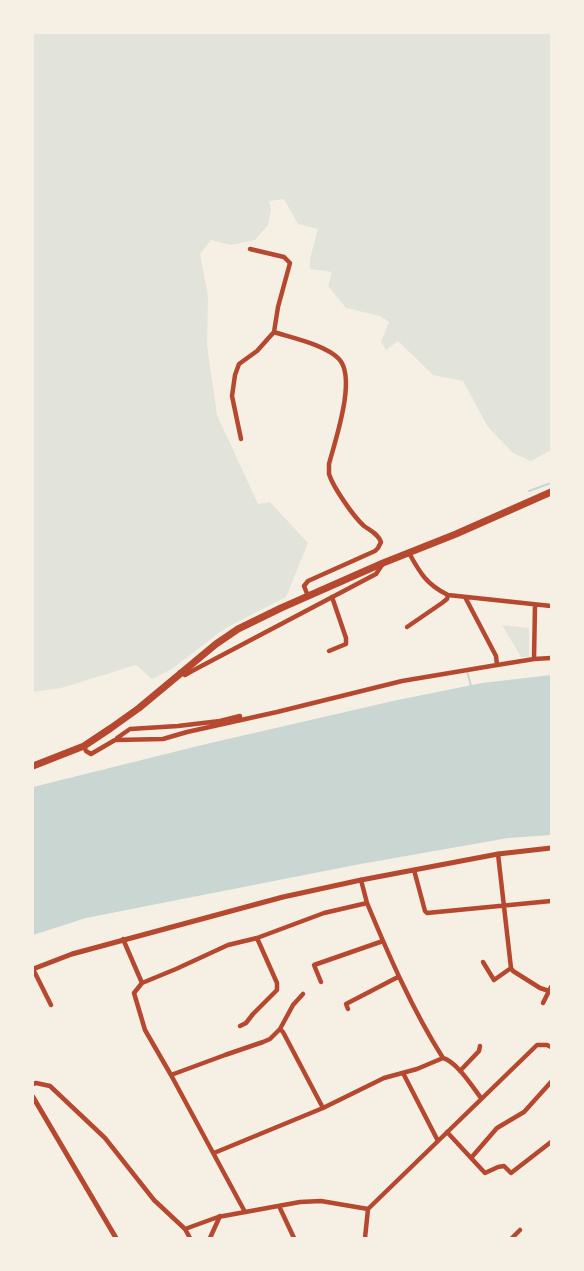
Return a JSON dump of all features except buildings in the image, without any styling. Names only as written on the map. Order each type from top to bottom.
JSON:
[{"type":"main road","points":[[33,766],[84,746],[139,708],[180,672],[238,629],[308,596],[551,492]]},
{"type":"street","points":[[241,439],[232,396],[235,375],[239,364],[257,351],[274,332],[290,263],[284,256],[250,249]]},
{"type":"street","points":[[274,332],[332,353],[345,369],[344,406],[329,464],[329,474],[354,515],[378,536],[381,542],[375,551],[308,581],[304,586],[308,596]]},
{"type":"street","points":[[409,553],[429,584],[448,595],[551,606]]},
{"type":"street","points":[[180,672],[185,675],[376,574],[384,563]]},
{"type":"street","points":[[407,627],[442,603],[448,595]]},
{"type":"street","points":[[329,651],[346,644],[332,597]]},
{"type":"street","points":[[465,597],[495,656],[497,665]]},
{"type":"street","points":[[534,659],[535,605]]},
{"type":"street","points":[[115,740],[163,739],[402,681],[551,658]]},
{"type":"street","points":[[84,746],[91,754],[130,729],[220,721],[240,716]]},
{"type":"street","points":[[51,1005],[33,969],[72,954],[283,897],[498,854],[551,848]]},
{"type":"street","points":[[498,854],[511,968],[540,988],[550,989],[543,1003]]},
{"type":"street","points":[[414,870],[427,913],[551,901]]},
{"type":"street","points":[[361,880],[367,903],[398,977],[442,1058]]},
{"type":"street","points":[[245,1212],[145,1030],[134,993],[142,983],[228,945],[257,938],[324,913],[367,903]]},
{"type":"street","points":[[240,1026],[246,1023],[277,990],[277,983],[257,938]]},
{"type":"street","points":[[123,939],[142,983]]},
{"type":"street","points":[[321,982],[314,965],[383,940]]},
{"type":"street","points":[[483,962],[494,980],[511,968]]},
{"type":"street","points":[[348,1009],[346,1004],[398,977]]},
{"type":"street","points":[[171,1075],[263,1042],[280,1029],[293,1005],[303,994]]},
{"type":"street","points":[[280,1029],[323,1108]]},
{"type":"street","points":[[365,1238],[368,1209],[537,1045],[551,1047]]},
{"type":"street","points":[[460,1071],[479,1051],[480,1046]]},
{"type":"street","points":[[214,1153],[323,1108],[384,1078],[417,1069],[442,1058],[449,1060],[460,1071],[481,1098]]},
{"type":"street","points":[[403,1073],[438,1141]]},
{"type":"street","points":[[471,1158],[497,1128],[524,1112],[551,1082]]},
{"type":"street","points":[[33,1084],[50,1086],[105,1138],[154,1200],[185,1229],[190,1238]]},
{"type":"street","points":[[33,1097],[116,1238]]},
{"type":"street","points":[[447,1132],[484,1173],[504,1166],[511,1173],[551,1142]]},
{"type":"street","points":[[185,1229],[220,1216],[321,1201],[368,1209]]},
{"type":"street","points":[[279,1206],[294,1238]]},
{"type":"street","points":[[210,1238],[220,1216]]},
{"type":"street","points":[[512,1238],[520,1230]]},
{"type":"shaded area","points":[[33,33],[551,33],[551,450],[531,461],[513,453],[488,427],[463,381],[433,375],[398,341],[386,350],[381,342],[389,322],[380,316],[346,308],[328,286],[332,272],[310,269],[310,259],[318,229],[298,224],[284,199],[269,201],[271,209],[268,225],[255,240],[230,245],[211,240],[200,254],[208,296],[207,345],[217,415],[258,504],[270,502],[308,543],[286,597],[224,629],[172,669],[152,679],[136,665],[61,688],[33,692]]},
{"type":"shaded area","points":[[502,625],[529,628],[529,657],[521,657]]},
{"type":"shaded area","points":[[551,675],[551,835],[508,838],[355,865],[86,918],[33,935],[33,787],[393,701],[482,683]]},
{"type":"waterway","points":[[529,491],[551,483]]},
{"type":"waterway","points":[[467,671],[471,686]]}]
